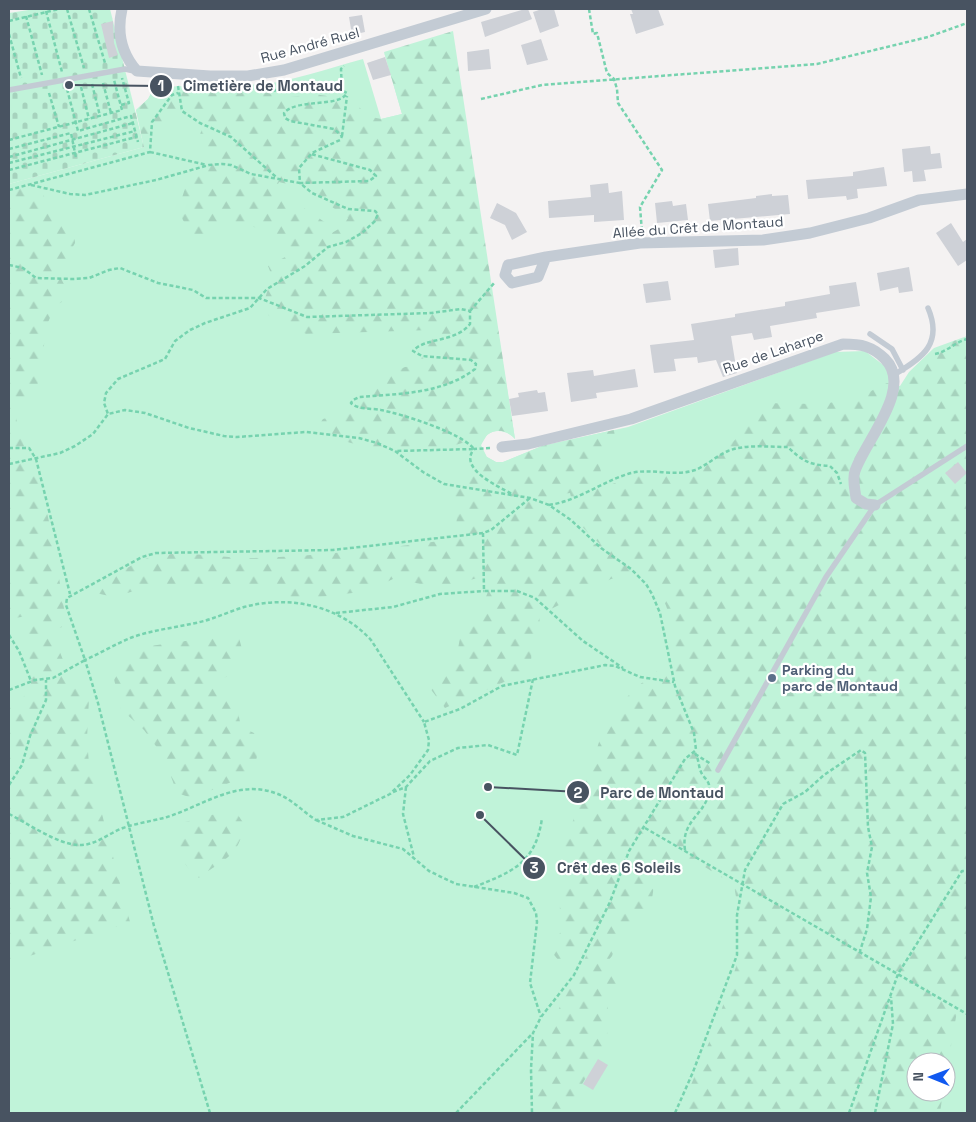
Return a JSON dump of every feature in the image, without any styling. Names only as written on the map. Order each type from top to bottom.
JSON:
[{"type":"street","points":[[122,9],[118,27],[129,62],[137,71]]},
{"type":"street","name":"Rue André Ruel","points":[[137,71],[210,76],[248,76],[284,70],[486,9]]},
{"type":"street","name":"Allée du Crêt de Montaud","points":[[505,275],[508,265],[546,257],[643,243],[763,240],[810,233],[869,218],[919,200],[967,194]]},
{"type":"street","points":[[505,275],[512,283],[538,277],[546,257]]},
{"type":"street","name":"Rue de Laharpe","points":[[502,447],[528,444],[631,419],[843,344],[863,344],[878,351],[899,372]]},
{"type":"street","points":[[876,505],[866,504],[856,498],[855,472],[877,431],[899,372]]},
{"type":"lane","points":[[9,90],[110,71],[137,71]]},
{"type":"lane","points":[[870,334],[892,349],[899,372],[924,355],[932,341],[934,330],[928,308]]},
{"type":"lane","points":[[718,770],[826,578],[876,505],[967,446]]},
{"type":"path","points":[[9,20],[59,9]]},
{"type":"path","points":[[67,9],[100,116]]},
{"type":"path","points":[[9,140],[122,110],[89,9]]},
{"type":"path","points":[[589,9],[593,34],[597,33],[607,73],[614,79],[618,103],[662,170],[640,207],[643,243]]},
{"type":"path","points":[[46,11],[78,131],[131,116],[138,142]]},
{"type":"path","points":[[26,16],[59,127]]},
{"type":"path","points":[[481,99],[542,85],[817,64],[928,37],[967,23]]},
{"type":"path","points":[[9,34],[23,87]]},
{"type":"path","points":[[342,91],[341,69],[347,63]]},
{"type":"path","points":[[120,70],[129,102],[120,105]]},
{"type":"path","points":[[101,73],[111,113]]},
{"type":"path","points":[[248,76],[256,85],[270,92],[296,86],[342,91],[347,95]]},
{"type":"path","points":[[79,77],[89,119]]},
{"type":"path","points":[[150,152],[152,122],[172,96],[178,93],[181,97],[182,111],[188,116],[231,137],[277,178]]},
{"type":"path","points":[[108,414],[104,403],[106,393],[118,379],[161,362],[168,356],[175,341],[190,330],[205,322],[246,310],[267,290],[305,266],[328,247],[346,242],[362,233],[377,218],[375,211],[348,209],[312,193],[300,183],[299,168],[311,154],[340,140],[347,95]]},
{"type":"path","points":[[342,136],[334,129],[290,122],[284,115],[292,107],[340,99],[347,95]]},
{"type":"path","points":[[9,157],[133,123]]},
{"type":"path","points":[[9,163],[135,131]]},
{"type":"path","points":[[9,149],[71,133],[76,158]]},
{"type":"path","points":[[9,170],[136,137]]},
{"type":"path","points":[[9,190],[150,152],[209,165]]},
{"type":"path","points":[[31,184],[70,194],[85,195],[156,180],[209,165],[228,164],[251,174],[300,183],[369,181],[376,176],[370,170],[311,154]]},
{"type":"path","points":[[9,265],[23,268],[36,278],[89,278],[120,268],[158,283],[193,290],[206,298],[259,298],[307,317],[431,313],[461,309],[470,311]]},
{"type":"path","points":[[474,448],[460,438],[409,418],[376,409],[357,407],[352,403],[353,400],[359,397],[424,391],[466,375],[475,369],[476,364],[471,360],[422,356],[413,351],[418,347],[442,341],[462,332],[470,324],[470,311],[492,285],[505,275]]},
{"type":"path","points":[[924,355],[941,353],[957,342],[967,339]]},
{"type":"path","points":[[9,464],[36,459],[75,446],[93,434],[108,414],[120,410],[136,411],[189,428],[237,437],[306,432],[342,435],[378,443],[395,451],[423,472],[444,484],[530,498],[549,505],[571,520],[601,548],[631,569],[646,584],[658,608],[674,682],[696,740],[694,753],[702,774],[708,783],[706,802],[686,829],[685,851]]},
{"type":"path","points":[[395,451],[441,452],[502,447]]},
{"type":"path","points":[[549,505],[565,501],[631,473],[654,470],[676,472],[695,470],[731,450],[764,447],[788,447],[801,460],[811,465],[830,466],[837,473],[843,491]]},
{"type":"path","points":[[9,448],[29,448],[36,459],[70,594]]},
{"type":"path","points":[[474,448],[470,458],[476,471],[513,495]]},
{"type":"path","points":[[210,1113],[154,926],[100,712],[66,605],[67,598],[70,594],[142,557],[156,553],[333,550],[483,533],[491,530],[530,498]]},
{"type":"path","points":[[483,533],[484,591]]},
{"type":"path","points":[[335,613],[393,607],[440,594],[516,591],[535,598],[583,641],[626,670],[640,677],[674,682]]},
{"type":"path","points":[[9,690],[31,681],[55,677],[66,669],[134,637],[206,620],[245,607],[299,603],[335,613],[358,627],[372,640],[424,722],[429,740],[428,750],[410,774],[390,794]]},
{"type":"path","points":[[9,635],[19,651],[31,681]]},
{"type":"path","points":[[424,722],[460,709],[502,686],[605,665],[626,670]]},
{"type":"path","points":[[9,785],[22,765],[30,736],[46,700],[46,679]]},
{"type":"path","points":[[316,820],[343,817],[406,787],[430,761],[458,748],[488,746],[517,755],[533,679]]},
{"type":"path","points":[[675,1113],[737,955],[737,915],[741,883],[745,870],[784,804],[805,792],[824,775],[861,750],[865,753],[867,769],[868,827],[872,847],[867,873],[871,897],[867,929],[860,952]]},
{"type":"path","points":[[694,753],[718,770]]},
{"type":"path","points":[[456,1113],[533,1033],[542,1017],[574,975],[610,902],[630,851],[685,759],[694,753]]},
{"type":"path","points":[[406,787],[403,814],[415,858]]},
{"type":"path","points":[[9,814],[48,834],[79,845],[92,844],[128,826],[180,812],[226,793],[250,788],[276,793],[297,804],[316,820],[353,836],[403,849],[439,877],[472,888],[514,893],[528,898],[533,905],[538,922],[530,983],[542,1017]]},
{"type":"path","points":[[472,888],[504,876],[525,861],[540,832],[542,818]]},
{"type":"path","points":[[645,828],[967,1014]]},
{"type":"path","points":[[849,1113],[898,974],[962,870],[967,871]]},
{"type":"path","points":[[875,1113],[893,1024],[891,995]]},
{"type":"path","points":[[532,1113],[531,1069],[533,1033]]},
{"type":"green space","points":[[35,9],[110,9],[144,147],[9,184],[9,13]]},
{"type":"green space","points":[[453,31],[515,439],[505,432],[494,431],[487,435],[481,445],[462,443],[442,449],[375,450],[334,438],[318,426],[323,419],[344,413],[373,381],[405,367],[419,366],[431,330],[306,334],[269,316],[263,305],[272,276],[268,266],[287,256],[286,245],[254,227],[237,223],[219,225],[199,238],[188,229],[178,211],[190,172],[210,157],[198,140],[206,118],[199,112],[171,112],[161,134],[144,147],[136,110],[148,99],[154,88],[278,83],[282,98],[314,94],[353,100],[367,116],[381,119],[402,114],[384,52]],"holes":[[[279,182],[291,185],[318,206],[332,207],[348,218],[342,227],[330,234],[326,223],[295,202],[284,201],[273,195]]]},
{"type":"green space","points":[[384,52],[487,263],[515,439],[506,432],[496,431],[491,432],[483,439],[481,445],[487,457],[496,462],[503,462],[542,446],[628,427],[835,352],[865,351],[886,367],[967,512],[967,1113],[9,1113],[9,184],[144,147],[136,110],[148,99],[154,88],[243,87],[273,83],[363,59],[381,119],[402,114]]},
{"type":"green space","points":[[23,180],[43,195],[57,215],[74,228],[75,243],[58,273],[66,288],[65,300],[55,306],[46,327],[41,372],[35,394],[15,400],[16,413],[21,437],[39,484],[47,512],[67,625],[57,629],[55,640],[70,677],[82,681],[89,698],[87,739],[89,764],[130,922],[9,963],[9,806],[24,783],[31,760],[17,753],[9,762],[9,708],[27,694],[31,685],[27,616],[9,619],[9,568],[15,540],[9,513],[9,186]]},
{"type":"green space","points":[[967,336],[967,966],[961,988],[950,1052],[906,1052],[906,1102],[942,1102],[940,1113],[679,1113],[716,1026],[740,955],[740,921],[734,885],[692,859],[673,864],[654,885],[650,913],[617,942],[612,956],[603,967],[619,975],[621,985],[608,997],[607,1042],[565,1113],[537,1113],[535,1097],[536,1038],[551,1024],[597,935],[587,937],[559,961],[551,951],[562,929],[561,899],[571,871],[563,851],[605,724],[633,690],[662,667],[678,664],[671,625],[664,601],[651,580],[640,571],[611,579],[539,615],[540,625],[533,635],[530,674],[504,682],[445,708],[429,687],[455,666],[461,632],[480,612],[493,579],[477,578],[441,589],[395,578],[368,591],[297,600],[269,587],[225,589],[154,585],[114,597],[91,592],[111,577],[137,563],[151,557],[164,555],[189,554],[240,558],[278,557],[354,551],[455,539],[457,515],[453,493],[467,474],[487,457],[496,462],[503,462],[542,446],[614,430],[615,437],[599,462],[604,487],[637,475],[679,476],[713,461],[744,431],[760,403],[818,404],[853,400],[887,383],[900,386],[909,372],[934,348]],"holes":[[[570,493],[571,497],[584,497],[577,507],[577,518],[600,544],[580,541],[572,533],[561,516],[545,516],[543,506],[556,495]]]},
{"type":"green space","points":[[221,636],[239,638],[244,656],[231,674],[215,683],[218,692],[227,693],[238,712],[241,727],[254,733],[259,746],[256,761],[244,777],[192,798],[177,793],[164,757],[144,730],[121,709],[114,679],[128,660],[150,646]]},
{"type":"green space","points":[[234,809],[244,824],[238,844],[229,856],[199,878],[187,866],[181,854],[181,823]]},
{"type":"building","points":[[528,9],[532,19],[485,37],[481,22]]},
{"type":"building","points":[[542,9],[554,9],[559,26],[540,33],[533,12]]},
{"type":"building","points":[[631,9],[658,9],[664,25],[636,34],[630,14],[633,14]]},
{"type":"building","points":[[362,15],[365,32],[352,35],[349,17]]},
{"type":"building","points":[[113,21],[114,43],[118,55],[109,58],[101,24]]},
{"type":"building","points":[[541,39],[548,60],[527,65],[521,45]]},
{"type":"building","points":[[489,49],[491,69],[468,71],[467,52]]},
{"type":"building","points":[[385,57],[391,75],[373,80],[367,63]]},
{"type":"building","points":[[930,146],[931,154],[940,153],[942,168],[924,170],[926,181],[913,182],[912,171],[904,172],[902,149]]},
{"type":"building","points":[[884,167],[887,186],[857,189],[858,198],[847,200],[846,196],[808,199],[806,180],[853,176],[853,172]]},
{"type":"building","points":[[608,183],[609,193],[622,191],[624,220],[594,222],[594,215],[549,218],[548,201],[591,197],[590,185]]},
{"type":"building","points":[[772,194],[772,196],[788,195],[790,214],[710,221],[708,204]]},
{"type":"building","points":[[672,201],[673,206],[686,204],[688,220],[657,223],[655,203]]},
{"type":"building","points":[[497,203],[516,213],[527,232],[512,240],[505,225],[490,218]]},
{"type":"building","points":[[951,223],[963,242],[967,239],[967,260],[958,266],[936,233]]},
{"type":"building","points":[[738,248],[739,265],[715,268],[713,250]]},
{"type":"building","points":[[909,267],[913,291],[899,293],[898,287],[880,291],[877,273]]},
{"type":"building","points":[[668,281],[671,300],[646,303],[643,284]]},
{"type":"building","points":[[856,282],[860,306],[816,313],[817,318],[770,326],[772,337],[754,340],[752,333],[731,336],[737,373],[723,377],[716,360],[698,363],[697,357],[674,359],[676,371],[654,373],[650,345],[694,340],[691,324],[735,317],[735,314],[785,306],[785,302],[830,294],[829,286]]},
{"type":"building","points":[[635,369],[638,387],[596,393],[597,398],[571,402],[567,373],[593,370],[594,376]]},
{"type":"building","points":[[537,390],[538,393],[545,392],[548,411],[512,416],[509,399],[519,397],[518,393]]},
{"type":"building","points":[[958,462],[967,473],[955,484],[945,473]]},
{"type":"building","points":[[598,1059],[608,1065],[593,1090],[583,1084]]},
{"type":"place","name":"Cimetière de Montaud","points":[[69,85]]},
{"type":"place","name":"Parking du parc de Montaud","points":[[772,678]]},
{"type":"place","name":"Parc de Montaud","points":[[488,787]]},
{"type":"place","name":"Crêt des 6 Soleils","points":[[480,815]]}]
